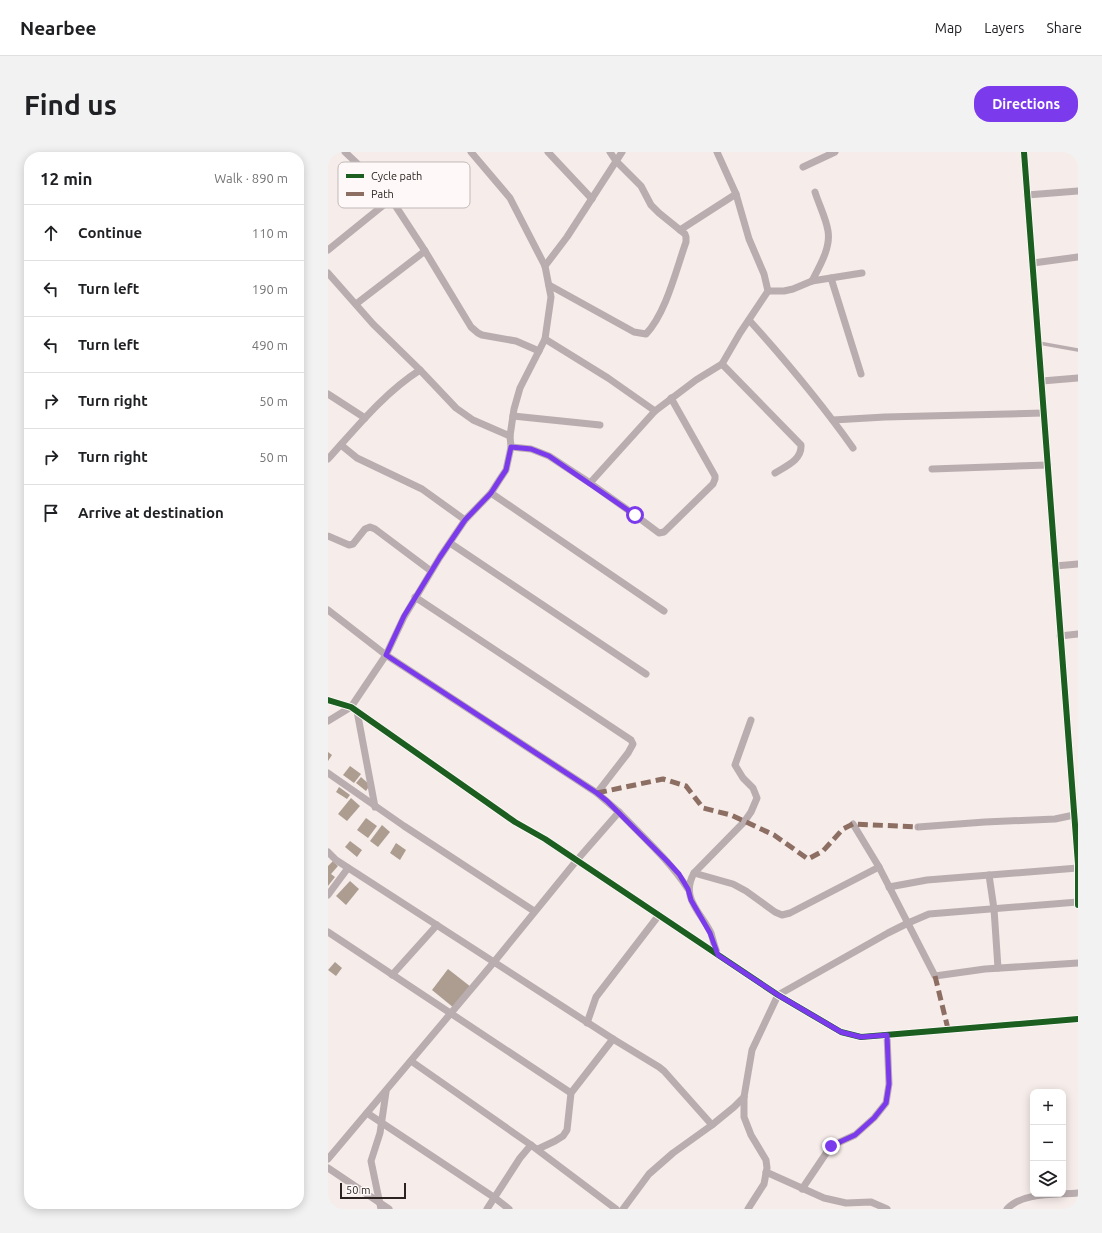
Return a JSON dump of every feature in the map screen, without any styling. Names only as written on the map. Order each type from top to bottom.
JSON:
[{"type":"street","points":[[345,152],[355,162]]},
{"type":"street","points":[[328,721],[354,709],[386,655],[404,616],[431,571],[465,520],[491,493],[506,470],[511,447],[510,436],[513,416],[520,388],[545,339],[551,297],[545,266],[510,198],[471,152]]},
{"type":"street","points":[[548,152],[592,199]]},
{"type":"street","points":[[549,285],[634,332],[646,334],[660,314],[686,242],[686,237],[680,230],[659,214],[651,205],[640,186],[616,161],[610,152]]},
{"type":"street","points":[[545,266],[567,237],[622,152]]},
{"type":"street","points":[[590,483],[655,411],[696,380],[722,364],[768,291],[764,274],[749,239],[736,194],[717,152]]},
{"type":"street","points":[[803,167],[834,152]]},
{"type":"street","points":[[748,1209],[764,1184],[766,1160],[751,1135],[744,1117],[744,1097],[752,1050],[778,995],[908,923],[929,914],[1078,904],[1078,864],[1074,816],[1075,782],[1060,636],[1024,152]]},
{"type":"street","points":[[1027,195],[1078,191]]},
{"type":"street","points":[[812,281],[826,250],[828,240],[828,232],[815,192]]},
{"type":"street","points":[[680,230],[736,194]]},
{"type":"street","points":[[328,250],[380,208]]},
{"type":"street","points":[[397,208],[471,327],[478,333],[516,341],[539,351]]},
{"type":"street","points":[[356,304],[425,251]]},
{"type":"street","points":[[1033,264],[1078,257]]},
{"type":"street","points":[[328,273],[373,324],[463,414],[510,436]]},
{"type":"street","points":[[768,291],[784,291],[812,281],[862,273]]},
{"type":"street","points":[[831,278],[861,374]]},
{"type":"street","points":[[749,320],[833,420],[853,448]]},
{"type":"street","points":[[545,339],[608,378],[655,411]]},
{"type":"street","points":[[722,364],[801,445],[802,451],[798,458],[775,473]]},
{"type":"street","points":[[328,459],[365,418],[406,379],[420,370]]},
{"type":"street","points":[[1042,381],[1078,378]]},
{"type":"street","points":[[328,394],[365,418]]},
{"type":"street","points":[[511,447],[531,449],[549,456],[590,483],[659,533],[664,532],[713,484],[715,479],[715,476],[671,398]]},
{"type":"street","points":[[833,420],[885,417],[1044,413]]},
{"type":"street","points":[[513,416],[600,425]]},
{"type":"street","points":[[341,445],[357,458],[422,489],[465,520]]},
{"type":"street","points":[[932,469],[1048,465]]},
{"type":"street","points":[[491,493],[664,611]]},
{"type":"street","points":[[328,536],[349,545],[353,544],[365,530],[370,527],[375,529],[431,571]]},
{"type":"street","points":[[450,543],[646,674]]},
{"type":"street","points":[[1055,566],[1078,564]]},
{"type":"street","points":[[415,597],[631,740],[633,744],[628,753],[597,793]]},
{"type":"street","points":[[328,610],[386,655],[597,793],[619,812],[679,874],[688,889],[691,900],[710,933],[718,955]]},
{"type":"street","points":[[1060,636],[1078,634]]},
{"type":"street","points":[[328,700],[354,709],[515,822],[577,860],[778,995],[841,1032],[861,1037],[1078,1019]]},
{"type":"street","points":[[354,709],[376,807]]},
{"type":"street","points":[[688,889],[694,873],[744,822],[751,812],[756,798],[753,788],[743,778],[735,765],[751,720]]},
{"type":"street","points":[[328,773],[404,826],[534,912]]},
{"type":"street","points":[[328,1159],[451,1014],[577,860],[619,812]]},
{"type":"street","points":[[918,828],[985,822],[1055,819],[1074,816]]},
{"type":"street","points":[[853,824],[879,867],[935,976],[998,968],[1078,963]]},
{"type":"street","points":[[328,852],[336,860],[348,868],[664,1071],[712,1125]]},
{"type":"street","points":[[694,873],[733,884],[746,891],[775,912],[782,915],[790,913],[879,867]]},
{"type":"street","points":[[328,895],[348,868]]},
{"type":"street","points":[[889,887],[928,880],[1078,868]]},
{"type":"street","points":[[989,875],[994,909],[998,968]]},
{"type":"street","points":[[588,1023],[596,997],[659,916]]},
{"type":"street","points":[[392,975],[437,925]]},
{"type":"street","points":[[328,932],[571,1093]]},
{"type":"street","points":[[802,1189],[826,1151],[831,1146],[855,1135],[874,1118],[886,1103],[889,1084],[887,1035]]},
{"type":"street","points":[[487,1209],[524,1152],[555,1141],[563,1136],[566,1130],[571,1093],[612,1039]]},
{"type":"street","points":[[411,1061],[535,1147],[616,1209]]},
{"type":"street","points":[[380,1206],[371,1162],[380,1133],[387,1090]]},
{"type":"street","points":[[623,1209],[650,1174],[673,1153],[712,1125],[744,1097]]},
{"type":"street","points":[[367,1113],[495,1198],[509,1209]]},
{"type":"street","points":[[328,1168],[380,1206],[389,1209]]},
{"type":"street","points":[[766,1172],[824,1198],[846,1203],[872,1202],[887,1209]]},
{"type":"street","points":[[1007,1209],[1012,1204],[1025,1197],[1078,1193]]},
{"type":"lane","points":[[1039,343],[1078,350]]},
{"type":"building","points":[[328,752],[332,755],[328,761]]},
{"type":"building","points":[[350,766],[361,774],[354,783],[343,775]]},
{"type":"building","points":[[361,777],[370,785],[366,791],[356,783]]},
{"type":"building","points":[[339,787],[350,795],[347,799],[336,792]]},
{"type":"building","points":[[351,798],[360,806],[347,821],[338,814]]},
{"type":"building","points":[[366,818],[377,826],[368,838],[357,830]]},
{"type":"building","points":[[382,825],[390,832],[378,847],[370,841]]},
{"type":"building","points":[[350,841],[362,850],[357,857],[345,847]]},
{"type":"building","points":[[396,843],[406,850],[400,860],[390,853]]},
{"type":"building","points":[[333,861],[338,866],[331,874],[335,877],[328,886],[328,866]]},
{"type":"building","points":[[350,881],[359,889],[346,905],[336,896]]},
{"type":"building","points":[[335,962],[342,968],[336,976],[328,970]]},
{"type":"building","points":[[448,969],[471,987],[454,1008],[432,990]]},
{"type":"marked path","points":[[597,793],[663,779],[686,786],[703,808],[731,815],[774,835],[808,859],[823,851],[843,829],[853,824],[918,827]]},
{"type":"marked path","points":[[935,976],[948,1029]]},
{"type":"cycle path","points":[[1024,152],[1078,864],[1078,905]]},
{"type":"cycle path","points":[[328,700],[351,707],[515,822],[545,839],[778,995],[841,1032],[861,1037],[1078,1019]]},
{"type":"route","points":[[635,515],[549,456],[531,449],[511,447],[506,470],[491,493],[465,520],[456,532],[404,616],[386,655],[607,801],[679,874],[688,889],[691,900],[710,933],[718,955],[778,995],[841,1032],[861,1037],[887,1035],[889,1084],[886,1103],[874,1118],[855,1135],[831,1146]]}]
